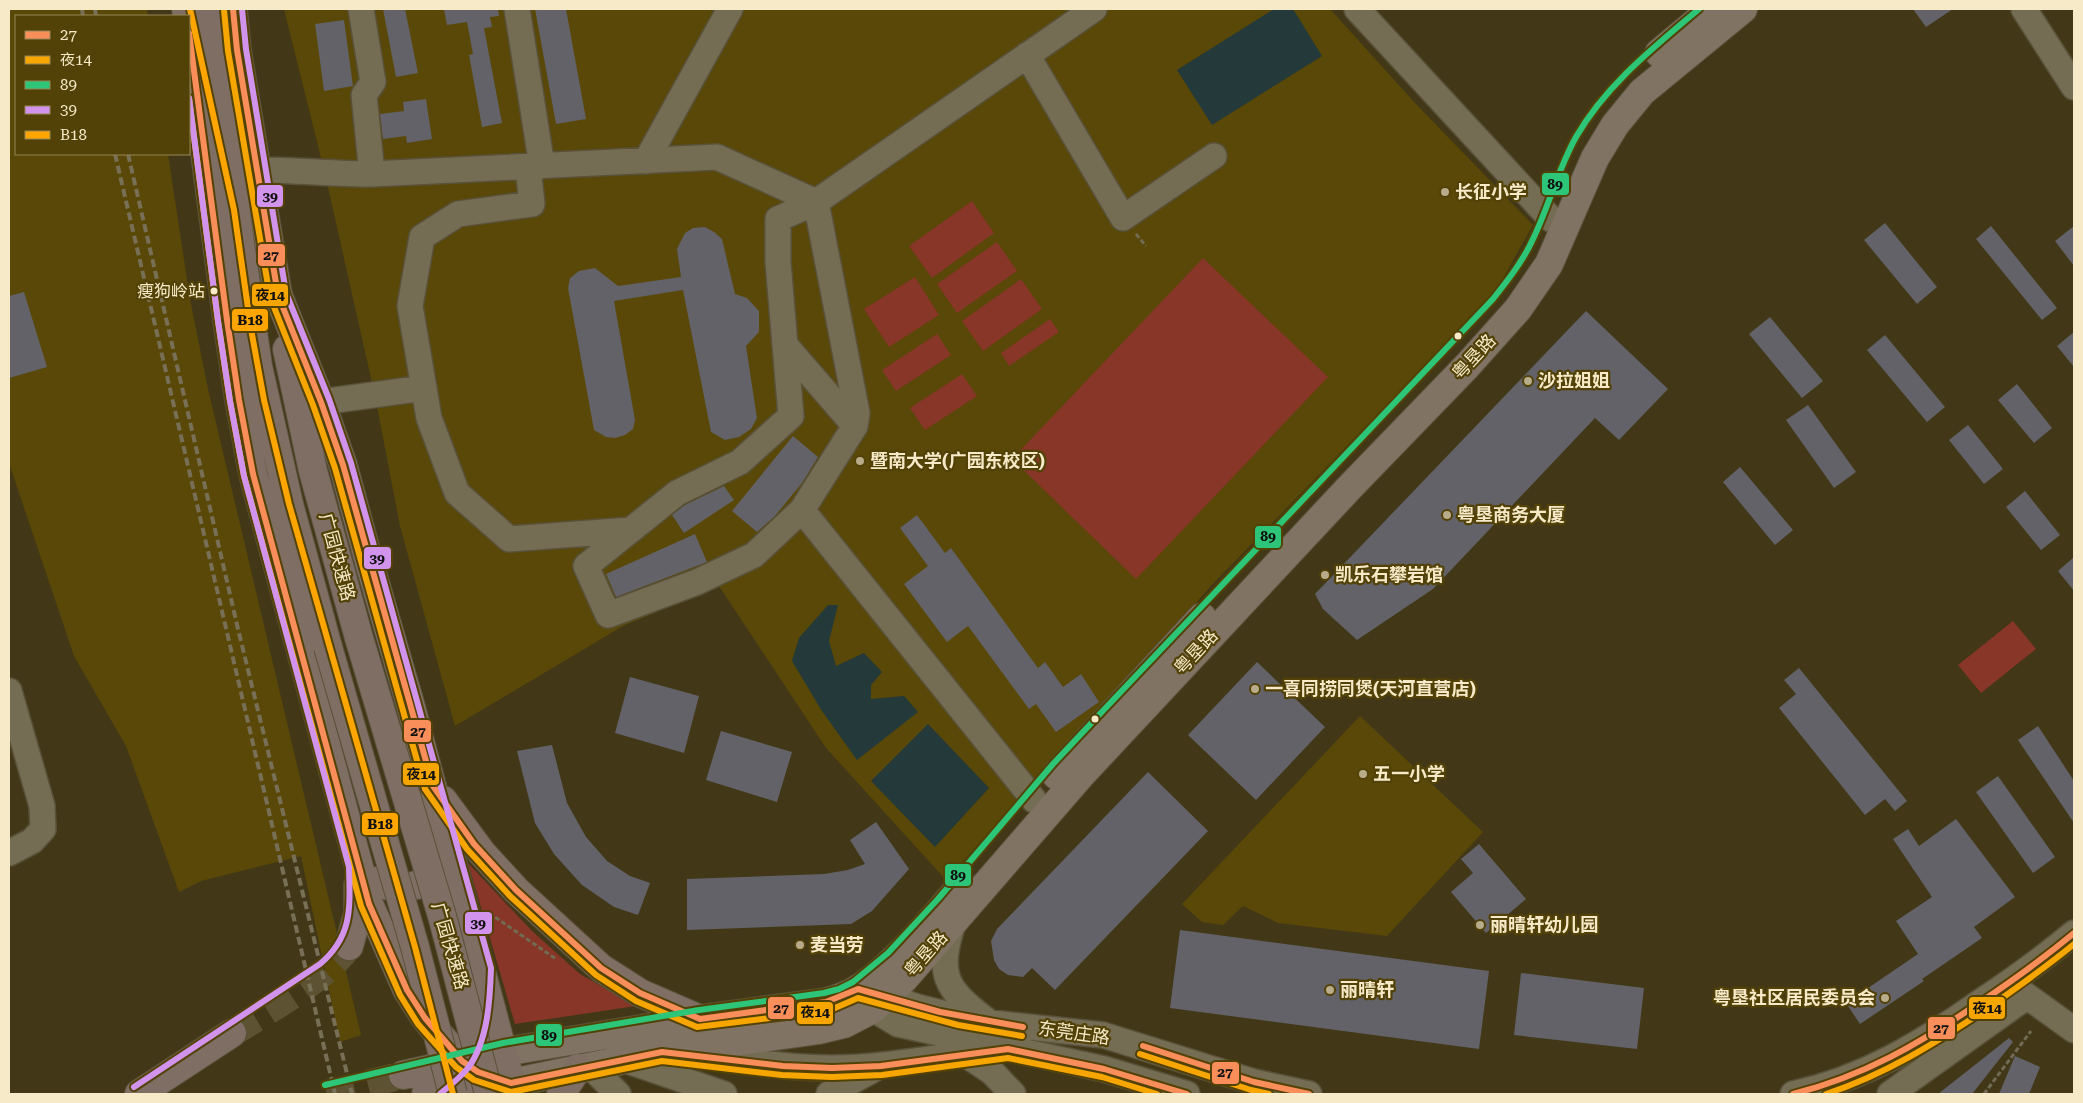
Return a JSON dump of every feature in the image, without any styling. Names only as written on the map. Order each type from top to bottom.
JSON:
[{"type":"highway","points":[[190,9],[234,210]]},
{"type":"highway","name":"广园快速路","points":[[206,9],[251,329],[264,400],[289,504],[328,647],[412,938],[440,1090]]},
{"type":"highway","points":[[233,9],[237,50],[278,295],[321,402],[343,465],[433,786],[504,1052],[505,1091]]},
{"type":"highway","points":[[190,41],[228,329],[253,474],[368,904],[407,990],[425,1018],[462,1061],[505,1091]]},
{"type":"highway","name":"广园快速路","points":[[278,295],[295,394],[313,472],[359,638],[444,925],[505,1091]]},
{"type":"highway","points":[[433,786],[474,844],[516,890],[601,968],[640,993],[700,1019]]},
{"type":"highway","points":[[358,866],[369,877],[386,886],[405,888],[426,882],[440,868],[450,850]]},
{"type":"highway","points":[[349,946],[358,913],[358,866]]},
{"type":"highway","points":[[440,1090],[462,1061],[470,1043],[477,1019],[482,969]]},
{"type":"highway","points":[[139,1094],[232,1033]]},
{"type":"highway","points":[[440,1090],[430,1079],[403,1075],[504,1052]]},
{"type":"highway","points":[[561,1094],[584,1067]]},
{"type":"highway","points":[[440,1090],[455,1087],[465,1094],[505,1091]]},
{"type":"main road","name":"粤垦路","points":[[872,998],[886,967],[945,905],[1034,800],[1156,666],[1500,305],[1526,269],[1551,219],[1583,143],[1604,110],[1628,81],[1712,9]]},
{"type":"main road","name":"粤垦路","points":[[505,1091],[584,1067],[662,1052],[819,1030],[844,1024],[872,998],[904,979],[1081,775],[1349,488],[1467,366],[1518,308],[1549,264],[1595,158],[1615,125],[1642,92],[1743,9]]},
{"type":"main road","name":"粤垦路","points":[[504,1052],[700,1019],[826,1002],[872,998]]},
{"type":"street","points":[[361,9],[373,82],[364,95],[372,174]]},
{"type":"street","points":[[516,9],[535,167],[532,204],[458,214],[422,237],[410,306],[429,418],[457,493],[509,539],[631,530]]},
{"type":"street","points":[[646,161],[730,9]]},
{"type":"street","points":[[816,202],[857,413],[855,426],[802,510],[754,555],[698,582],[608,615],[586,566],[677,492],[740,462],[791,416],[778,262],[778,219],[816,202],[1094,9]]},
{"type":"street","points":[[1357,9],[1551,219]]},
{"type":"street","points":[[2024,9],[2074,87]]},
{"type":"street","points":[[1026,55],[1123,218],[1214,156]]},
{"type":"street","points":[[257,170],[296,170],[325,174],[372,174],[717,157],[816,202]]},
{"type":"street","points":[[785,346],[855,426]]},
{"type":"street","points":[[321,402],[424,388]]},
{"type":"street","points":[[802,510],[1034,800]]},
{"type":"street","points":[[9,691],[42,806],[43,829],[32,840],[9,853]]},
{"type":"street","points":[[953,923],[947,942],[945,960],[947,978],[960,1000],[990,1023]]},
{"type":"street","points":[[1890,1094],[2017,990],[2074,934]]},
{"type":"street","points":[[2017,990],[2074,1030]]},
{"type":"street","points":[[1793,1094],[1847,1080],[1895,1057],[2017,990]]},
{"type":"street","name":"东莞庄路","points":[[872,998],[990,1023],[1104,1035],[1254,1082],[1309,1094]]},
{"type":"street","name":"东莞庄路","points":[[872,998],[898,1024],[1104,1069],[1187,1094]]},
{"type":"street","points":[[662,1052],[783,1066],[832,1068],[881,1066],[1008,1049]]},
{"type":"street","points":[[966,1054],[992,1072],[1013,1094]]},
{"type":"street","points":[[625,1060],[724,1094]]},
{"type":"street","points":[[830,1094],[881,1066]]},
{"type":"street","points":[[584,1067],[618,1094]]},
{"type":"path","points":[[1984,1094],[2031,1031]]},
{"type":"shaded area","points":[[9,9],[147,9],[148,15],[15,15],[15,155],[168,155],[190,299],[208,389],[361,1035],[340,1042],[301,856],[201,881],[179,892],[126,746],[74,656],[9,463]]},
{"type":"shaded area","name":"暨南大学(广园东校区)","points":[[284,9],[1330,9],[1415,103],[1533,225],[1494,294],[1212,585],[946,880],[826,748],[719,586],[623,626],[455,726],[400,526],[375,396],[325,174]]},
{"type":"shaded area","points":[[972,201],[994,233],[932,278],[909,246]]},
{"type":"shaded area","points":[[997,242],[1017,271],[957,313],[937,284]]},
{"type":"shaded area","points":[[1203,258],[1328,377],[1136,579],[1012,459]]},
{"type":"shaded area","points":[[915,277],[939,315],[889,347],[864,309]]},
{"type":"shaded area","points":[[1021,279],[1042,309],[983,351],[962,321]]},
{"type":"shaded area","points":[[1050,319],[1059,332],[1009,366],[1001,353]]},
{"type":"shaded area","points":[[937,334],[951,355],[896,391],[882,370]]},
{"type":"shaded area","points":[[962,374],[977,396],[925,430],[910,408]]},
{"type":"shaded area","points":[[2013,621],[2036,649],[1981,693],[1958,665]]},
{"type":"shaded area","name":"五一小学","points":[[1360,716],[1483,832],[1387,936],[1278,923],[1243,906],[1223,925],[1202,922],[1182,904]]},
{"type":"shaded area","points":[[468,863],[532,931],[580,974],[636,1006],[515,1024]]},
{"type":"water","points":[[1274,9],[1293,9],[1322,56],[1212,125],[1177,70]]},
{"type":"water","points":[[828,605],[838,605],[829,641],[836,666],[864,653],[882,672],[871,685],[871,699],[904,696],[918,712],[857,760],[822,711],[792,661],[799,638]]},
{"type":"water","points":[[928,724],[989,788],[935,847],[871,781]]},
{"type":"building","points":[[383,9],[405,9],[418,73],[396,77]]},
{"type":"building","points":[[444,9],[498,9],[499,16],[490,17],[492,27],[484,28],[502,123],[482,127],[469,55],[473,54],[467,22],[447,25]]},
{"type":"building","points":[[535,9],[566,9],[586,119],[556,124]]},
{"type":"building","points":[[1913,9],[1953,9],[1926,27]]},
{"type":"building","points":[[344,20],[353,86],[324,91],[315,24]]},
{"type":"building","points":[[426,99],[432,139],[407,143],[406,136],[383,139],[380,114],[404,111],[403,102]]},
{"type":"building","points":[[1885,223],[1937,287],[1917,304],[1864,240]]},
{"type":"building","points":[[1991,226],[2057,308],[2042,320],[1976,239]]},
{"type":"building","points":[[2074,226],[2074,266],[2055,241]]},
{"type":"building","points":[[705,227],[722,239],[735,294],[747,298],[759,311],[759,332],[746,346],[757,418],[751,429],[739,437],[725,440],[711,432],[683,290],[614,301],[635,420],[633,429],[625,435],[615,438],[606,437],[594,430],[568,288],[570,278],[579,271],[595,268],[618,286],[681,277],[677,249],[685,233],[693,228]]},
{"type":"building","points":[[24,292],[47,367],[9,378],[9,296]]},
{"type":"building","name":"粤垦商务大厦","points":[[1586,311],[1668,389],[1619,440],[1595,418],[1433,589],[1357,640],[1323,609],[1315,594]]},
{"type":"building","points":[[1770,317],[1823,381],[1802,398],[1749,334]]},
{"type":"building","points":[[2074,332],[2074,367],[2057,346]]},
{"type":"building","points":[[1885,335],[1945,407],[1927,422],[1867,350]]},
{"type":"building","points":[[2017,384],[2052,428],[2034,443],[1998,400]]},
{"type":"building","points":[[1808,405],[1856,472],[1834,488],[1786,420]]},
{"type":"building","points":[[1968,425],[2003,469],[1984,484],[1949,440]]},
{"type":"building","points":[[793,436],[818,457],[802,483],[775,516],[757,532],[732,511]]},
{"type":"building","points":[[1740,467],[1793,530],[1775,545],[1723,482]]},
{"type":"building","points":[[724,486],[734,500],[684,533],[672,515],[685,505]]},
{"type":"building","points":[[2025,491],[2060,535],[2041,550],[2006,507]]},
{"type":"building","points":[[917,515],[945,553],[951,548],[1038,668],[1045,662],[1063,687],[1081,674],[1099,702],[1056,732],[1036,704],[1029,709],[968,626],[947,642],[904,584],[928,566],[900,528]]},
{"type":"building","points":[[695,534],[707,562],[616,597],[606,574]]},
{"type":"building","points":[[2074,557],[2074,591],[2058,571]]},
{"type":"building","points":[[1257,662],[1325,727],[1256,800],[1188,735]]},
{"type":"building","points":[[1799,668],[1907,801],[1895,811],[1885,799],[1865,815],[1779,708],[1796,694],[1784,680]]},
{"type":"building","points":[[630,677],[699,696],[684,753],[615,733]]},
{"type":"building","points":[[2038,726],[2074,781],[2074,823],[2018,740]]},
{"type":"building","points":[[721,731],[792,752],[777,802],[706,780]]},
{"type":"building","points":[[552,745],[567,803],[586,837],[607,861],[630,876],[650,883],[638,915],[614,907],[582,885],[554,854],[535,823],[517,751]]},
{"type":"building","points":[[1148,772],[1208,831],[1055,990],[1032,968],[1023,977],[1008,975],[999,969],[994,960],[991,941],[997,929]]},
{"type":"building","points":[[1998,776],[2055,857],[2033,873],[1976,792]]},
{"type":"building","points":[[1956,819],[2015,897],[1974,927],[1982,938],[1922,979],[1924,981],[1860,1024],[1846,1003],[1918,954],[1896,921],[1932,897],[1893,839],[1908,829],[1919,846]]},
{"type":"building","points":[[876,822],[909,869],[872,911],[851,924],[687,930],[687,879],[824,874],[848,870],[865,864],[850,840]]},
{"type":"building","points":[[1479,844],[1526,899],[1486,933],[1451,892],[1473,873],[1461,859]]},
{"type":"building","name":"丽晴轩","points":[[1180,930],[1489,971],[1479,1049],[1170,1008]]},
{"type":"building","points":[[1521,973],[1644,988],[1637,1049],[1514,1035]]},
{"type":"building","points":[[2009,1038],[2013,1042],[1972,1094],[1938,1094]]},
{"type":"building","points":[[2015,1056],[2040,1067],[2029,1094],[1999,1094]]},
{"type":"tunnel","points":[[232,1033],[279,1004],[324,972],[349,946]]},
{"type":"tunnel","points":[[327,1094],[403,1075]]},
{"type":"railway","points":[[82,9],[83,15]]},
{"type":"railway","points":[[95,9],[96,15]]},
{"type":"railway","points":[[115,155],[335,1094]]},
{"type":"railway","points":[[128,155],[238,629],[352,1094]]},
{"type":"transit line","name":"B18","points":[[190,9],[234,210],[251,329],[264,400],[289,504],[415,947],[453,1094]]},
{"type":"transit line","name":"27","points":[[233,9],[237,50],[278,295],[321,402],[343,465],[433,786],[474,844],[516,890],[601,968],[640,993],[700,1019],[826,1002],[858,989],[940,1012],[1023,1027]]},
{"type":"transit line","name":"39","points":[[242,9],[246,49],[286,293],[329,399],[351,463],[491,968],[489,1007],[480,1045],[468,1068],[440,1094]]},
{"type":"transit line","name":"89","points":[[325,1085],[503,1043],[699,1010],[824,993],[839,989],[853,982],[888,953],[938,899],[1053,764],[1493,299],[1525,255],[1539,226],[1570,149],[1588,118],[1632,68],[1699,9]]},
{"type":"transit line","name":"夜14","points":[[224,10],[228,51],[270,297],[313,405],[335,468],[425,789],[467,849],[510,896],[596,975],[636,1001],[697,1027],[828,1011],[858,998],[958,1025],[1022,1036]]},
{"type":"transit line","name":"27","points":[[190,41],[227,320],[253,474],[369,904],[407,990],[425,1018],[462,1061],[478,1072],[511,1083],[662,1052],[783,1066],[832,1068],[881,1066],[1008,1049],[1104,1069],[1187,1094]]},
{"type":"transit line","name":"夜14","points":[[190,106],[218,321],[244,476],[361,906],[400,995],[418,1024],[456,1067],[474,1080],[511,1092],[662,1061],[782,1075],[832,1077],[882,1075],[1008,1058],[1102,1077],[1157,1094]]},
{"type":"transit line","name":"39","points":[[134,1087],[320,964],[339,943],[344,932],[350,895],[349,867],[244,476],[218,321],[190,106]]},
{"type":"transit line","name":"27","points":[[1793,1094],[1844,1078],[1913,1045],[2004,986],[2074,933]]},
{"type":"transit line","name":"夜14","points":[[1826,1094],[1868,1078],[1928,1047],[1985,1010],[2074,944]]},
{"type":"transit line","name":"27","points":[[1143,1046],[1254,1082],[1309,1094]]},
{"type":"transit line","name":"夜14","points":[[1140,1054],[1251,1090],[1269,1094]]},
{"type":"place","name":"长征小学","points":[[1445,192]]},
{"type":"place","name":"瘦狗岭站","points":[[214,291]]},
{"type":"place","name":"沙拉姐姐","points":[[1528,381]]},
{"type":"place","name":"暨南大学(广园东校区)","points":[[860,461]]},
{"type":"place","name":"粤垦商务大厦","points":[[1447,515]]},
{"type":"place","name":"凯乐石攀岩馆","points":[[1325,575]]},
{"type":"place","name":"一喜同捞同煲(天河直营店)","points":[[1255,689]]},
{"type":"place","name":"五一小学","points":[[1363,774]]},
{"type":"place","name":"丽晴轩幼儿园","points":[[1480,925]]},
{"type":"place","name":"麦当劳","points":[[800,945]]},
{"type":"place","name":"丽晴轩","points":[[1330,990]]},
{"type":"place","name":"粤垦社区居民委员会","points":[[1885,998]]}]
